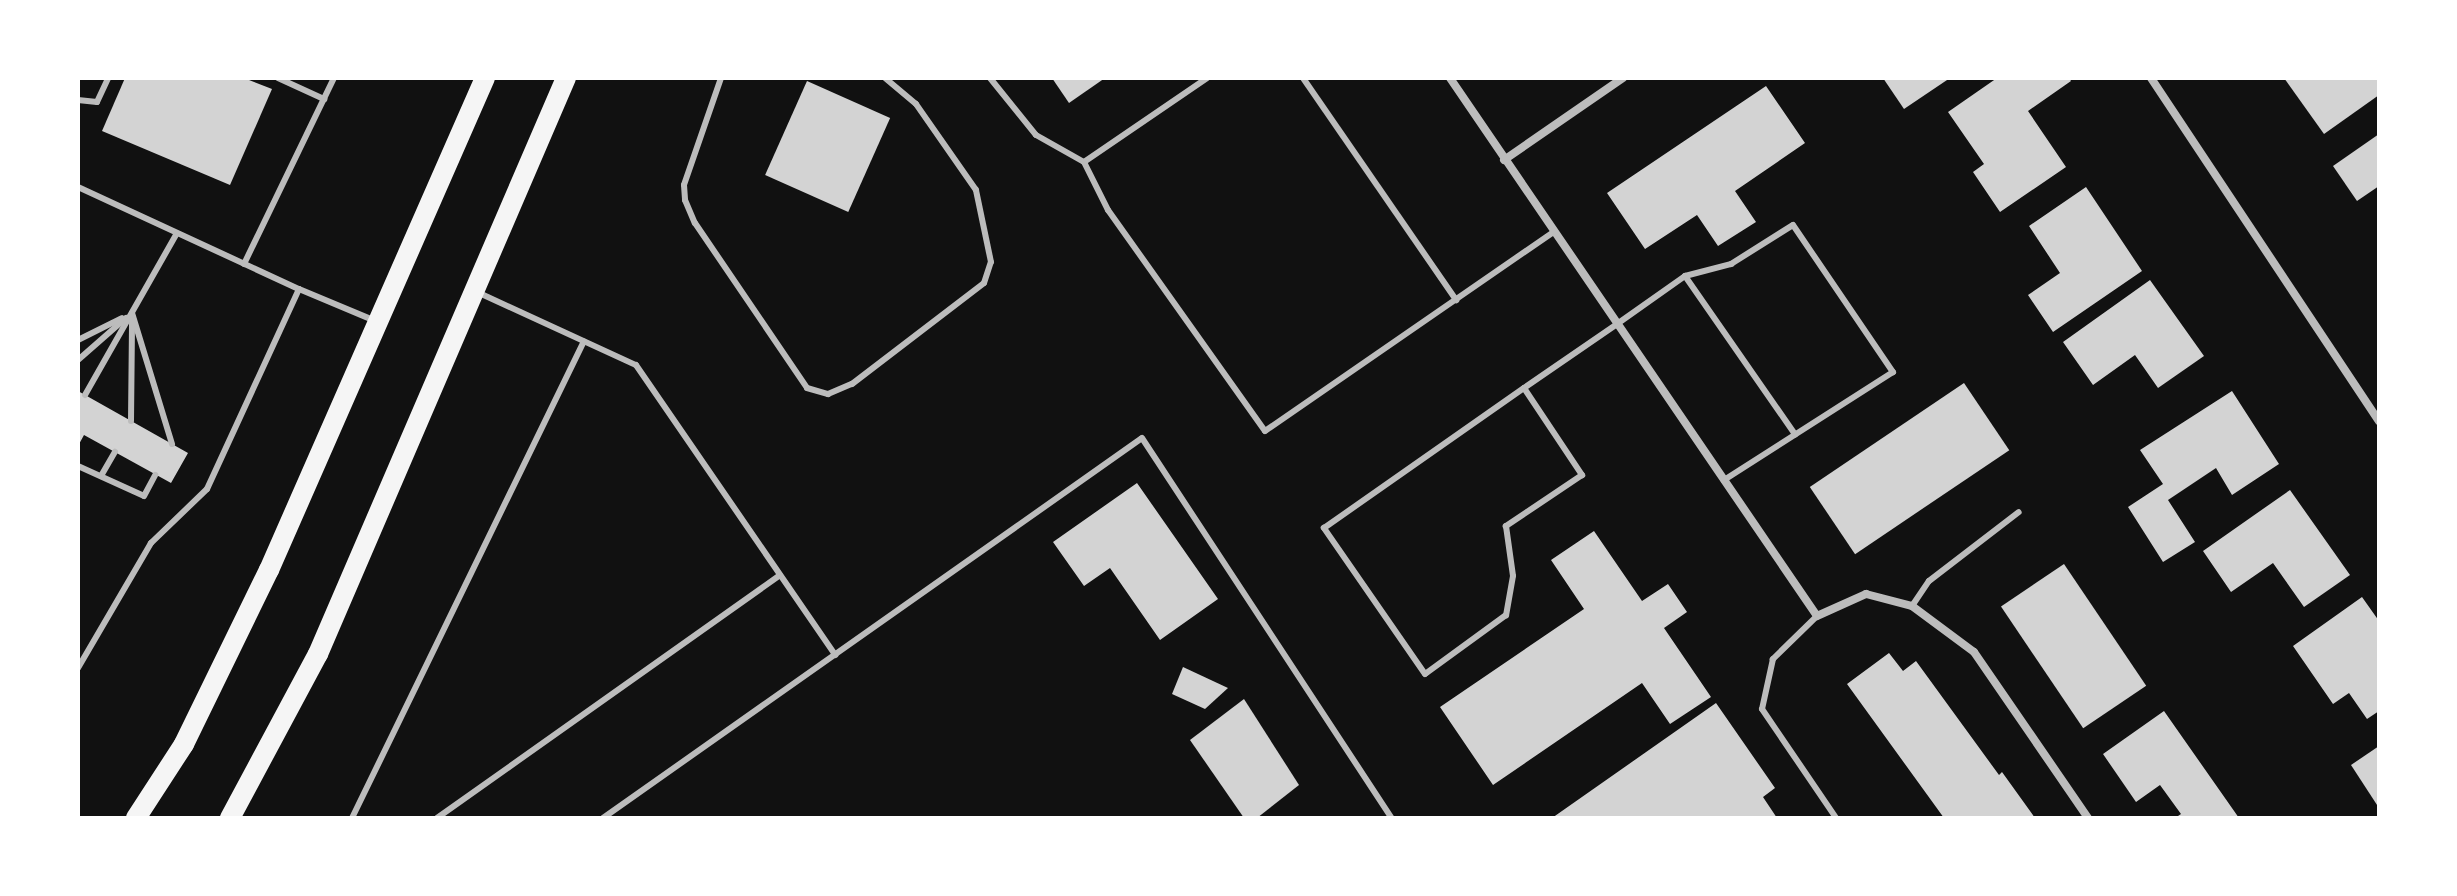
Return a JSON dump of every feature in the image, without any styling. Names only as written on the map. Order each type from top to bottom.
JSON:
[{"type":"main road","points":[[136,818],[184,744],[269,570],[485,78]]},
{"type":"main road","points":[[230,818],[318,654],[566,78]]},
{"type":"street","points":[[1450,78],[1817,616],[1866,594],[1912,606],[1974,652],[2088,818]]},
{"type":"street","points":[[1504,160],[1623,78]]},
{"type":"street","points":[[2151,78],[2379,421]]},
{"type":"lane","points":[[78,100],[97,102],[108,78]]},
{"type":"lane","points":[[278,78],[324,99]]},
{"type":"lane","points":[[244,264],[334,78]]},
{"type":"lane","points":[[721,78],[684,185],[685,200],[695,223],[807,388],[828,394],[852,384],[984,283],[991,262],[976,190],[916,104],[885,78]]},
{"type":"lane","points":[[990,78],[1036,135],[1084,162],[1108,210],[1265,431],[1554,232]]},
{"type":"lane","points":[[1084,162],[1207,78]]},
{"type":"lane","points":[[1303,78],[1456,300]]},
{"type":"lane","points":[[78,187],[380,323]]},
{"type":"lane","points":[[1524,388],[1582,475],[1506,526],[1513,576],[1506,615],[1425,674],[1324,528],[1524,388],[1617,324],[1685,276],[1731,264],[1793,225],[1893,372],[1724,480]]},
{"type":"lane","points":[[85,395],[177,233]]},
{"type":"lane","points":[[1685,276],[1795,434]]},
{"type":"lane","points":[[78,668],[151,543],[207,489],[299,289]]},
{"type":"lane","points":[[474,291],[636,365],[835,655]]},
{"type":"lane","points":[[78,340],[132,313]]},
{"type":"lane","points":[[78,360],[132,313]]},
{"type":"lane","points":[[131,421],[132,313]]},
{"type":"lane","points":[[132,313],[172,444]]},
{"type":"lane","points":[[352,818],[584,341]]},
{"type":"lane","points":[[603,818],[1142,438],[1392,818]]},
{"type":"lane","points":[[101,476],[115,452]]},
{"type":"lane","points":[[78,466],[144,496],[155,475]]},
{"type":"lane","points":[[1912,606],[1929,581],[2019,512]]},
{"type":"lane","points":[[437,818],[780,575]]},
{"type":"lane","points":[[1817,616],[1773,659],[1762,709],[1836,818]]},
{"type":"building","points":[[125,78],[244,78],[272,89],[230,185],[102,131]]},
{"type":"building","points":[[1052,78],[1105,78],[1069,103]]},
{"type":"building","points":[[1883,78],[1950,78],[1904,109]]},
{"type":"building","points":[[1997,78],[2069,78],[2071,81],[2028,111],[2066,167],[2000,212],[1973,172],[1984,164],[1948,112]]},
{"type":"building","points":[[2284,78],[2379,78],[2379,95],[2324,134]]},
{"type":"building","points":[[807,81],[890,118],[848,212],[765,175]]},
{"type":"building","points":[[1766,86],[1805,143],[1735,191],[1756,222],[1718,246],[1697,215],[1645,249],[1607,193]]},
{"type":"building","points":[[2379,134],[2379,186],[2357,201],[2333,166]]},
{"type":"building","points":[[2086,187],[2142,271],[2053,332],[2028,295],[2060,273],[2029,226]]},
{"type":"building","points":[[2150,280],[2204,356],[2158,388],[2135,355],[2093,385],[2063,342]]},
{"type":"building","points":[[1964,383],[2009,450],[1855,554],[1810,487]]},
{"type":"building","points":[[78,391],[188,453],[171,483],[84,435],[78,446]]},
{"type":"building","points":[[2232,391],[2279,464],[2232,495],[2216,468],[2168,500],[2195,542],[2163,562],[2128,507],[2163,484],[2140,450]]},
{"type":"building","points":[[1137,483],[1218,599],[1160,640],[1110,568],[1084,586],[1053,542]]},
{"type":"building","points":[[2290,490],[2350,575],[2304,607],[2273,563],[2231,592],[2203,551]]},
{"type":"building","points":[[1594,531],[1642,601],[1668,584],[1687,612],[1664,628],[1711,697],[1670,724],[1642,683],[1493,785],[1440,707],[1584,609],[1551,560]]},
{"type":"building","points":[[2064,564],[2146,686],[2083,728],[2001,606]]},
{"type":"building","points":[[2362,597],[2379,621],[2379,711],[2367,719],[2349,693],[2333,704],[2293,646]]},
{"type":"building","points":[[1889,653],[1903,671],[1916,661],[1999,775],[2002,772],[2035,818],[1944,818],[1847,684]]},
{"type":"building","points":[[1183,667],[1228,688],[1205,709],[1172,694]]},
{"type":"building","points":[[1244,699],[1299,785],[1257,818],[1244,818],[1190,740]]},
{"type":"building","points":[[1716,703],[1775,788],[1763,797],[1777,818],[1552,818]]},
{"type":"building","points":[[2164,711],[2239,818],[2175,818],[2181,814],[2160,785],[2136,802],[2103,754]]},
{"type":"building","points":[[2379,746],[2379,808],[2351,765]]}]
